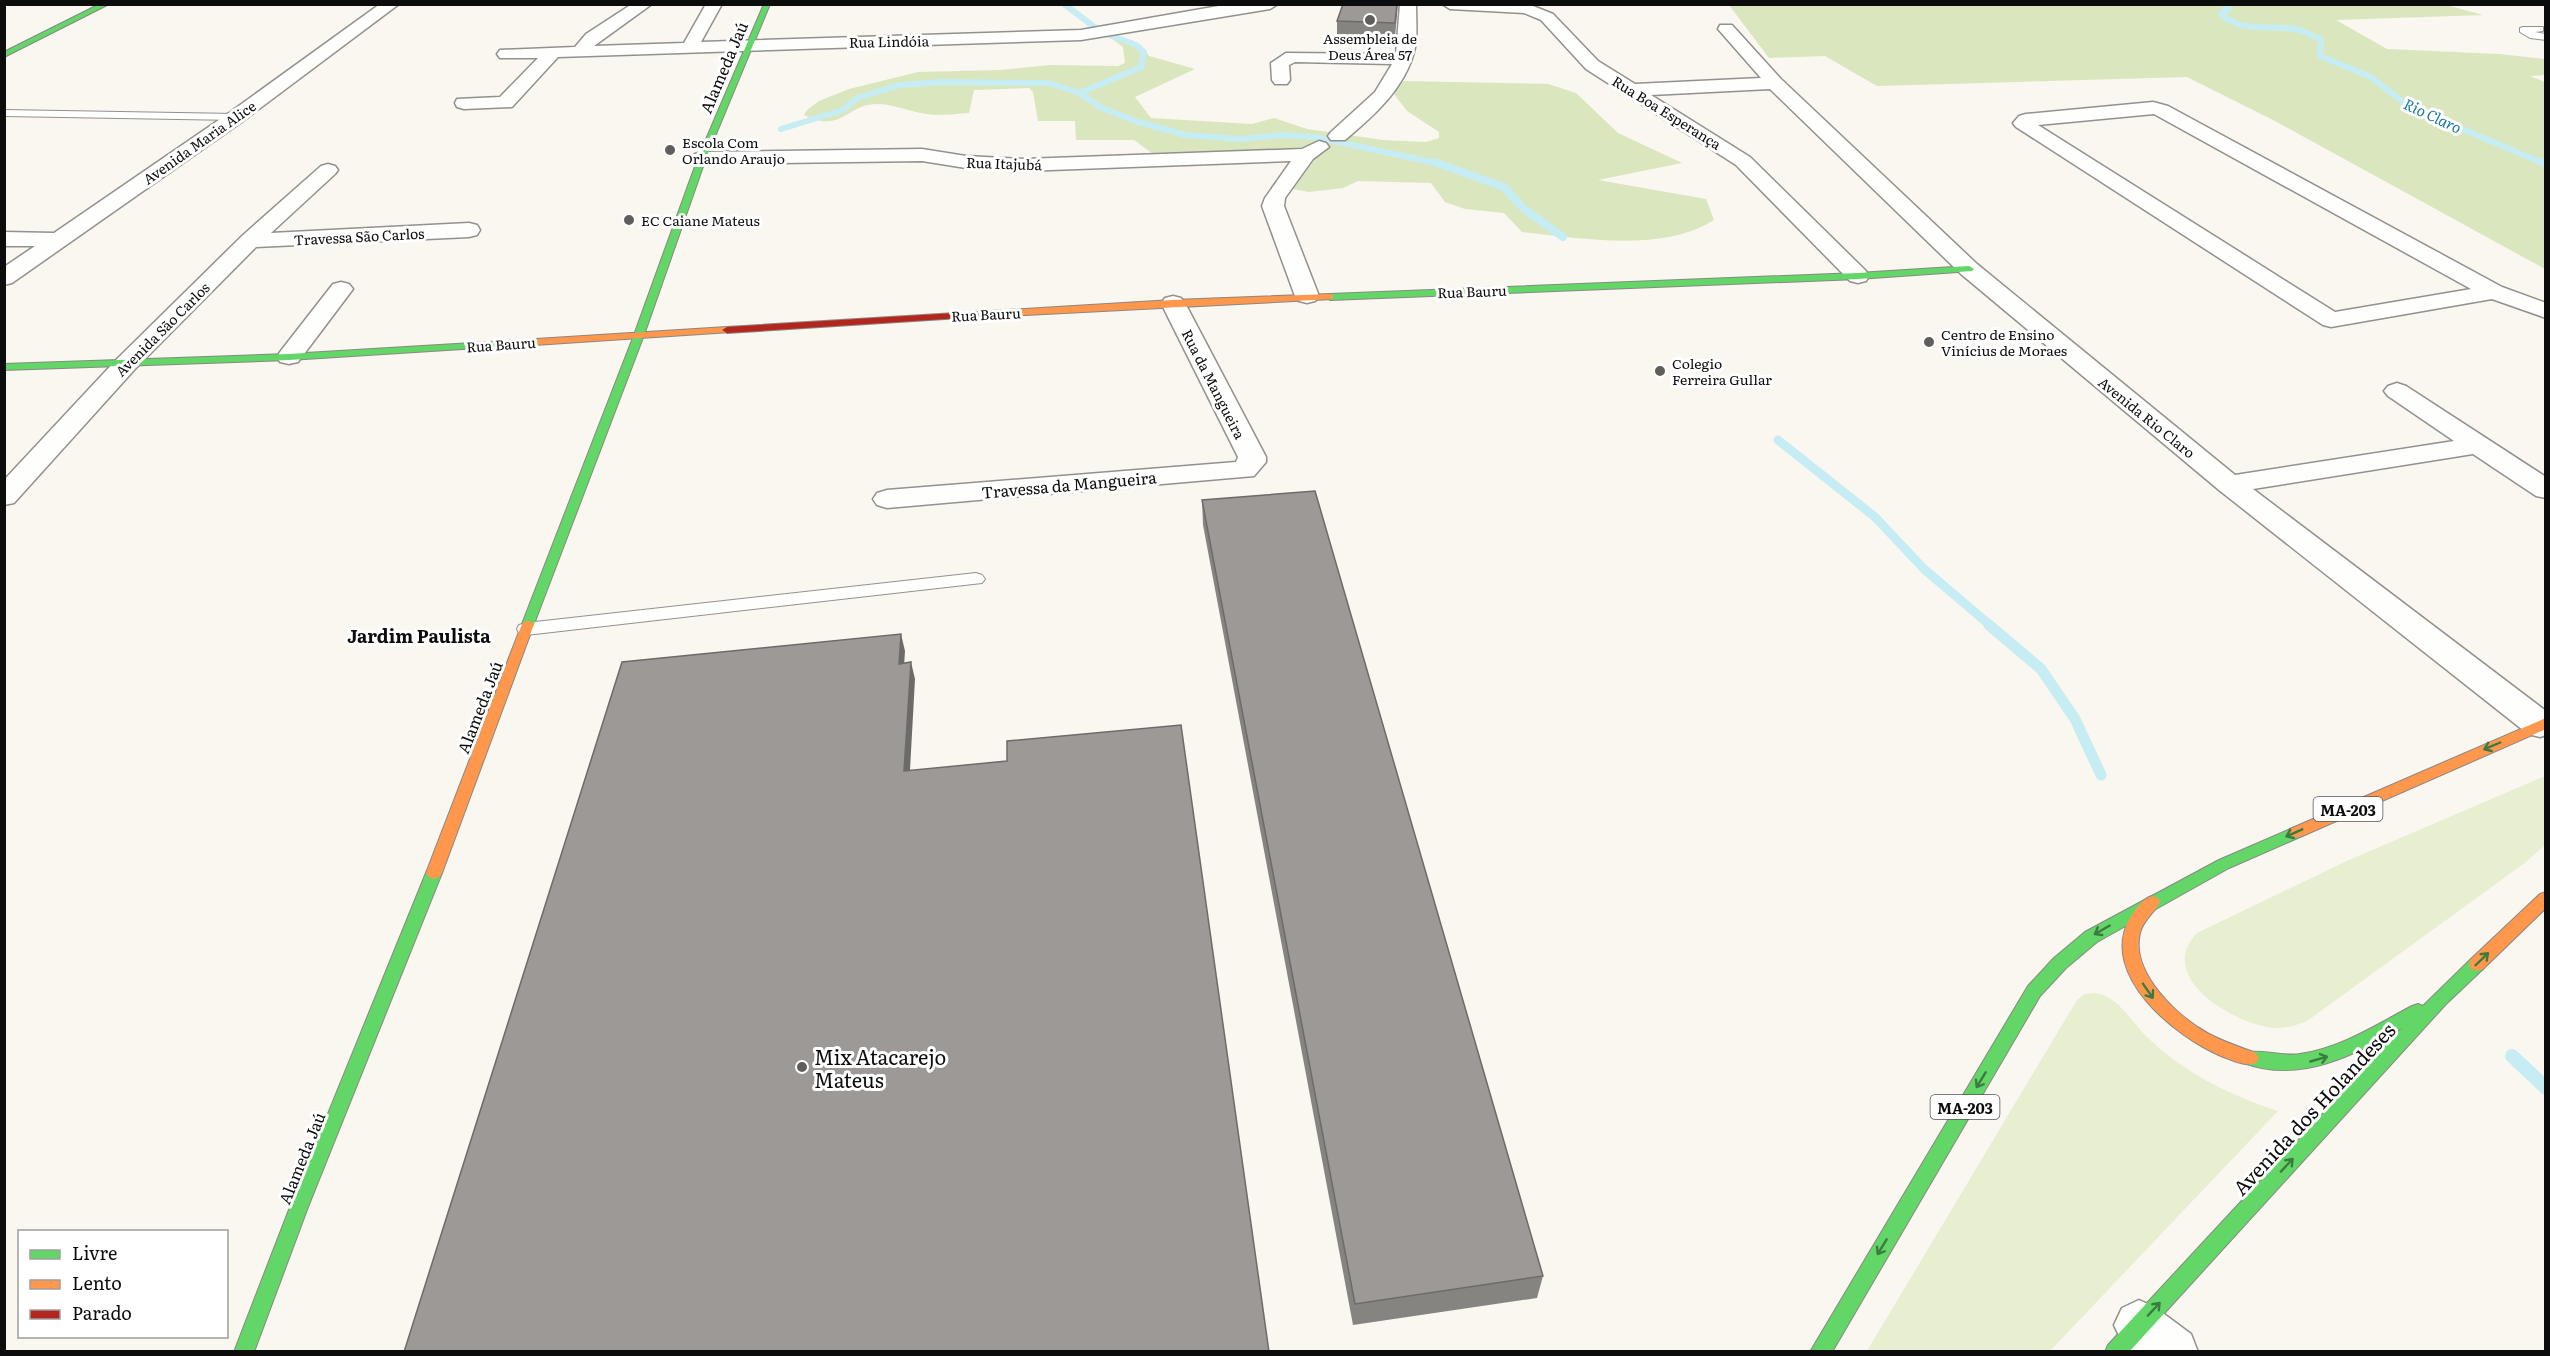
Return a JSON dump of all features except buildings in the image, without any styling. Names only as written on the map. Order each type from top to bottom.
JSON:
[{"type":"main road","points":[[4,55],[106,4]]},
{"type":"main road","name":"Alameda Jaú","points":[[244,1352],[303,1196],[439,860],[639,335],[702,158],[767,4]]},
{"type":"main road","name":"Rua Bauru","points":[[4,367],[289,357],[1307,296],[1858,276],[1968,269]]},
{"type":"main road","name":"MA-203","points":[[1820,1352],[2034,991],[2060,963],[2091,937],[2224,864],[2543,724]]},
{"type":"main road","name":"Avenida dos Holandeses","points":[[2142,1343],[2440,999],[2546,898]]},
{"type":"main road","points":[[2153,901],[2139,918],[2130,938],[2131,951],[2142,982],[2162,1007],[2184,1028],[2202,1040],[2235,1054],[2274,1062],[2308,1062],[2322,1059],[2440,999]]},
{"type":"street","name":"Avenida Maria Alice","points":[[4,278],[236,117],[391,4]]},
{"type":"street","points":[[579,52],[592,38],[644,4]]},
{"type":"street","points":[[690,47],[714,4]]},
{"type":"street","name":"Rua Lindóia","points":[[506,54],[1081,34],[1270,4]]},
{"type":"street","points":[[1307,296],[1273,206],[1275,198],[1306,155],[1332,140],[1379,99],[1393,80],[1407,43],[1408,4]]},
{"type":"street","name":"Rua Boa Esperança","points":[[1450,4],[1527,9],[1547,16],[1592,65],[1743,161],[1858,276]]},
{"type":"street","name":"Avenida Rio Claro","points":[[1726,29],[1776,83],[1968,269],[2229,484],[2543,724]]},
{"type":"street","points":[[464,103],[505,103],[553,53]]},
{"type":"street","points":[[1281,80],[1280,63],[1292,57],[1402,59]]},
{"type":"street","points":[[1633,90],[1776,83]]},
{"type":"street","points":[[2494,292],[2331,320],[2023,121],[2153,108],[2161,110],[2494,292],[2546,311]]},
{"type":"street","name":"Rua Itajubá","points":[[702,158],[922,155],[966,162],[1024,165],[1306,155]]},
{"type":"street","name":"Avenida São Carlos","points":[[4,497],[126,364],[250,241],[328,170]]},
{"type":"street","name":"Travessa São Carlos","points":[[250,241],[469,230]]},
{"type":"street","points":[[4,239],[58,240]]},
{"type":"street","points":[[289,357],[341,289]]},
{"type":"street","name":"Rua da Mangueira","points":[[1173,303],[1252,457],[1250,466]]},
{"type":"street","points":[[2397,391],[2546,490]]},
{"type":"street","points":[[2229,484],[2478,445]]},
{"type":"street","name":"Travessa da Mangueira","points":[[887,499],[1244,470],[1250,466]]},
{"type":"lane","points":[[4,113],[236,117]]},
{"type":"lane","points":[[526,629],[976,579]]},
{"type":"green space","points":[[1729,5],[2446,5],[2483,15],[2336,20],[2387,49],[2499,54],[2545,59],[2545,75],[2530,76],[2545,82],[2545,269],[2275,121],[2187,77],[1877,86],[1825,56],[1769,58]]},
{"type":"green space","points":[[1111,38],[1141,45],[1149,56],[1195,69],[1135,97],[1151,118],[1252,124],[1274,118],[1307,129],[1383,140],[1426,142],[1439,138],[1439,132],[1407,111],[1394,94],[1404,81],[1548,84],[1576,93],[1618,133],[1682,163],[1598,180],[1706,199],[1714,220],[1670,237],[1621,241],[1595,240],[1522,232],[1504,213],[1465,209],[1445,202],[1431,183],[1358,181],[1343,188],[1309,192],[1293,189],[1315,159],[1292,151],[1152,153],[1134,140],[1076,140],[1075,121],[1038,121],[1033,92],[1029,88],[974,90],[969,113],[932,115],[877,104],[858,108],[836,120],[817,120],[804,115],[819,101],[849,89],[918,72],[1000,70],[1050,65],[1118,66],[1125,63],[1123,47]]},
{"type":"green space","points":[[2545,776],[2545,845],[2526,862],[2307,1021],[2277,1028],[2251,1023],[2217,1006],[2191,980],[2185,965],[2187,949],[2197,933],[2349,860]]},
{"type":"green space","points":[[2095,993],[2111,999],[2124,1010],[2146,1036],[2192,1072],[2242,1098],[2278,1111],[2050,1351],[1867,1351],[2077,1000],[2085,994]]},
{"type":"waterway","points":[[1064,4],[1101,32],[1136,45],[1144,52],[1141,67],[1080,93]]},
{"type":"waterway","name":"Rio Claro","points":[[2224,4],[2229,8],[2221,14],[2230,20],[2249,26],[2289,28],[2308,33],[2321,40],[2320,56],[2371,77],[2408,106],[2545,164]]},
{"type":"waterway","points":[[781,129],[843,110],[857,98],[900,85],[941,82],[1048,83],[1080,93]]},
{"type":"waterway","points":[[1080,93],[1100,107],[1132,120],[1185,135],[1241,139],[1282,135],[1315,137],[1439,164]]},
{"type":"waterway","points":[[1434,162],[1439,164]]},
{"type":"waterway","name":"Rio Claro","points":[[2542,162],[2546,164]]},
{"type":"waterway","points":[[1439,164],[1504,187],[1523,208],[1563,237]]},
{"type":"waterway","points":[[1778,440],[1875,517],[1924,569],[1991,626]]},
{"type":"waterway","points":[[1989,625],[2041,669],[2075,719],[2101,775]]},
{"type":"waterway","points":[[2512,1056],[2546,1088]]},
{"type":"traffic: fast","points":[[4,55],[106,4]]},
{"type":"traffic: fast","points":[[528,624],[639,335],[702,158],[767,4]]},
{"type":"traffic: fast","points":[[1330,297],[1858,276],[1969,269]]},
{"type":"traffic: fast","points":[[4,367],[289,357],[506,344]]},
{"type":"traffic: fast","points":[[1820,1352],[2034,991],[2060,963],[2091,937],[2224,864],[2295,833]]},
{"type":"traffic: fast","points":[[244,1352],[299,1207],[434,873]]},
{"type":"traffic: fast","points":[[2115,1352],[2440,999],[2477,964]]},
{"type":"traffic: fast","points":[[2250,1058],[2274,1062],[2318,1059],[2358,1043],[2418,1011]]},
{"type":"traffic: slow","points":[[989,314],[1173,303],[1330,297]]},
{"type":"traffic: slow","points":[[506,344],[727,330]]},
{"type":"traffic: slow","points":[[434,873],[528,624]]},
{"type":"traffic: slow","points":[[2295,833],[2546,723]]},
{"type":"traffic: slow","points":[[2477,964],[2546,898]]},
{"type":"traffic: slow","points":[[2152,902],[2138,920],[2131,939],[2132,956],[2141,978],[2162,1006],[2187,1029],[2217,1046],[2250,1058]]},
{"type":"traffic: jam","points":[[727,330],[989,314]]},
{"type":"place","name":"Assembleia de Deus Área 57","points":[[1370,20]]},
{"type":"place","name":"Escola Com Orlando Araujo","points":[[670,150]]},
{"type":"place","name":"EC Caiane Mateus","points":[[629,220]]},
{"type":"place","name":"Centro de Ensino Vinícius de Moraes","points":[[1929,342]]},
{"type":"place","name":"Colegio Ferreira Gullar","points":[[1660,371]]},
{"type":"place","name":"Mix Atacarejo Mateus","points":[[802,1067]]},
{"type":"district","name":"Jardim Paulista","points":[[419,635]]}]
